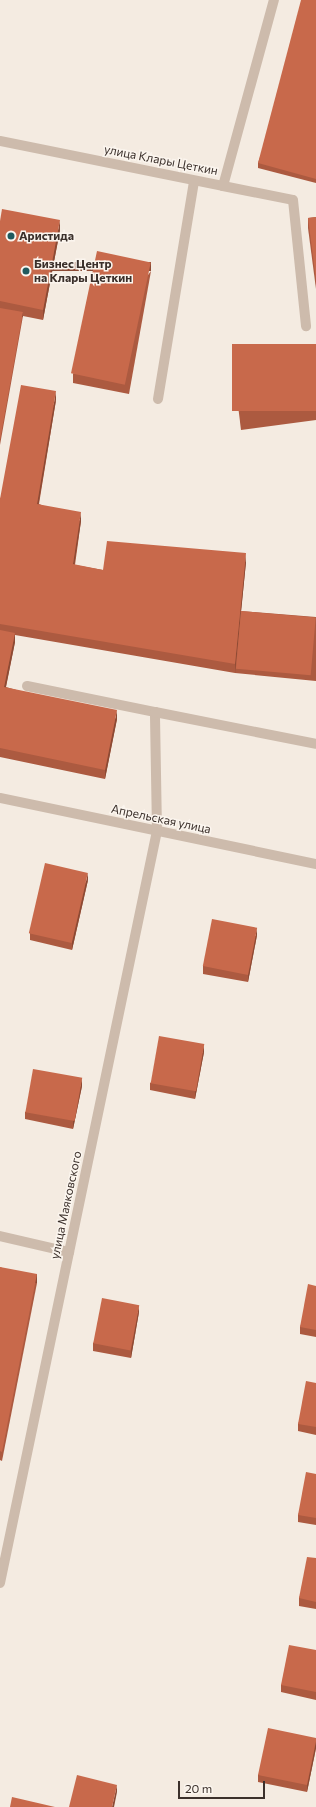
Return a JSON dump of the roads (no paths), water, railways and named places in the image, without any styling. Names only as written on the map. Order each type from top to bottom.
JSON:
[{"type":"street","name":"улица Клары Цеткин","points":[[0,141],[223,186],[274,0]]},
{"type":"street","points":[[158,399],[194,180]]},
{"type":"street","points":[[223,186],[293,200],[306,326]]},
{"type":"street","points":[[27,686],[316,744]]},
{"type":"street","name":"улица Маяковского","points":[[0,1583],[157,831],[155,712]]},
{"type":"street","name":"Апрельская улица","points":[[0,798],[316,864]]},
{"type":"street","points":[[0,1236],[69,1252]]},
{"type":"place","name":"Аристида","points":[[11,236]]},
{"type":"place","name":"Бизнес Центр на Клары Цеткин","points":[[26,271]]}]
